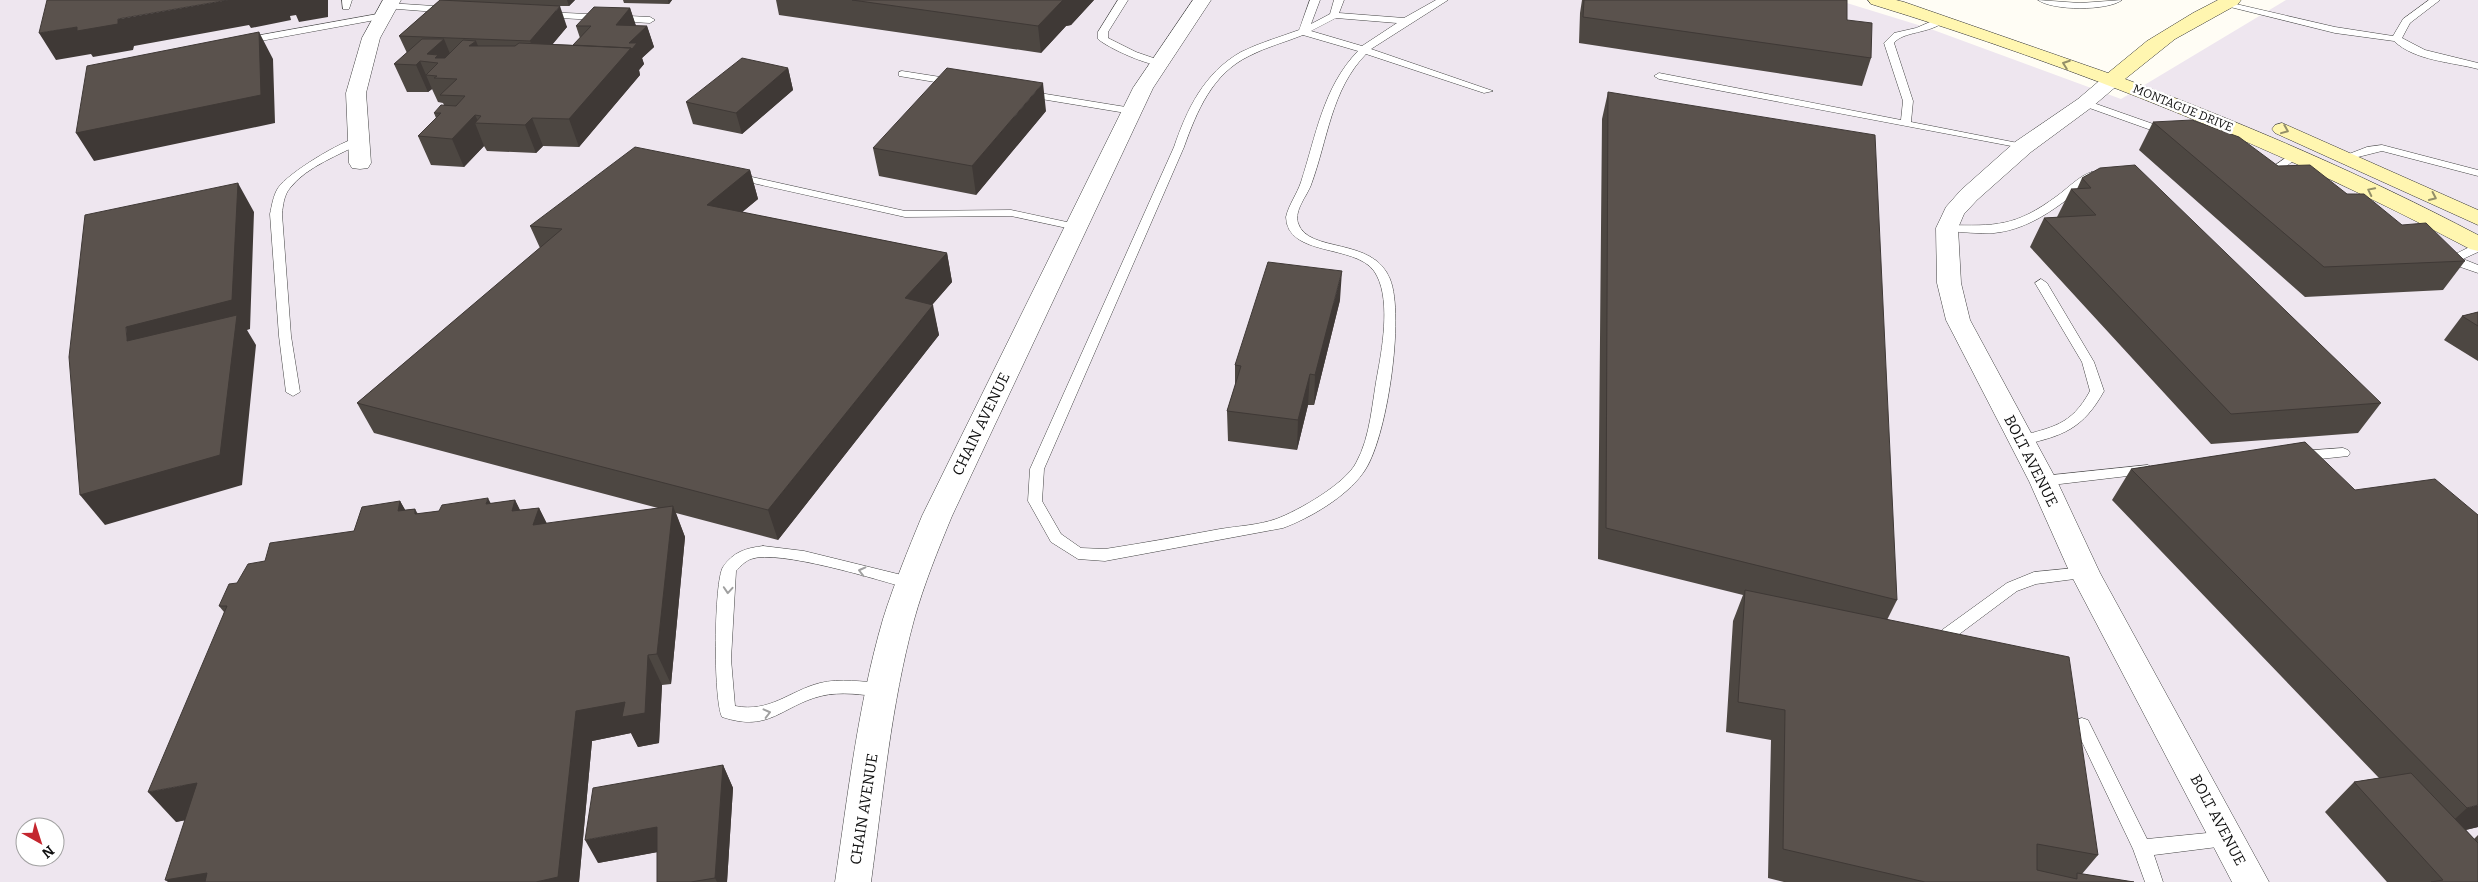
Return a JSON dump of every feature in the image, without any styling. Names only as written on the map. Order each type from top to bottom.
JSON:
[{"type":"main road","name":"MONTAGUE DRIVE","points":[[1877,0],[1940,21],[2119,74],[2171,102],[2294,155],[2478,245]]},
{"type":"main road","name":"MONTAGUE DRIVE","points":[[1928,0],[2119,74],[2346,157],[2476,216]]},
{"type":"main road","points":[[2119,74],[2135,57],[2189,21],[2228,2]]},
{"type":"street","name":"CHAIN AVENUE","points":[[852,882],[883,690],[910,583],[937,516],[1143,88],[1202,0]]},
{"type":"street","points":[[360,163],[356,93],[371,38],[388,7]]},
{"type":"street","points":[[1947,228],[1954,212],[1969,195],[2023,146],[2085,103],[2119,74]]},
{"type":"street","name":"BOLT AVENUE","points":[[1947,228],[1949,283],[1958,320],[2043,481],[2085,573],[2252,882]]},
{"type":"lane","points":[[1123,0],[1103,32],[1103,38],[1133,54],[1160,63]]},
{"type":"lane","points":[[1303,32],[1315,0]]},
{"type":"lane","points":[[1334,16],[1338,0]]},
{"type":"lane","points":[[1406,20],[1334,16],[1303,32],[1245,54],[1228,66],[1207,86],[1191,113],[1179,148],[1037,469],[1035,501],[1056,538],[1078,553],[1114,554],[1283,522],[1330,496],[1363,465],[1373,432],[1388,355],[1389,294],[1380,269],[1366,257],[1310,241],[1301,236],[1292,223],[1292,215],[1305,187],[1332,101],[1348,70],[1364,50],[1406,20],[1443,0]]},
{"type":"lane","points":[[2043,0],[2059,4],[2091,5],[2116,0]]},
{"type":"lane","points":[[2397,39],[2398,31],[2410,18],[2434,0]]},
{"type":"lane","points":[[2228,2],[2335,30],[2397,39],[2408,47],[2478,66]]},
{"type":"lane","points":[[231,43],[388,7],[455,10]]},
{"type":"lane","points":[[532,14],[650,20]]},
{"type":"lane","points":[[1906,124],[1908,101],[1888,43],[1891,38],[1900,34],[1919,30],[1940,21]]},
{"type":"lane","points":[[1303,32],[1488,91]]},
{"type":"lane","points":[[902,74],[960,83]]},
{"type":"lane","points":[[1659,76],[2023,146]]},
{"type":"lane","points":[[1017,92],[1132,111]]},
{"type":"lane","points":[[2085,103],[2180,137]]},
{"type":"lane","points":[[293,392],[285,336],[276,214],[279,198],[286,186],[301,174],[359,140]]},
{"type":"lane","points":[[2346,157],[2371,149],[2382,148],[2478,173]]},
{"type":"lane","points":[[2271,173],[2294,155]]},
{"type":"lane","points":[[1947,228],[1996,230],[2021,224],[2053,205],[2097,172]]},
{"type":"lane","points":[[719,173],[905,214],[1011,213],[1076,227]]},
{"type":"lane","points":[[2453,260],[2478,245]]},
{"type":"lane","points":[[2436,253],[2478,269]]},
{"type":"lane","points":[[2022,440],[2055,434],[2087,411],[2097,391],[2088,362],[2041,283]]},
{"type":"lane","points":[[2283,458],[2343,453]]},
{"type":"lane","points":[[2043,481],[2164,468]]},
{"type":"lane","points":[[883,690],[823,689],[802,696],[771,714],[747,717],[728,712],[725,697],[724,643],[730,570],[749,553],[764,550],[797,555],[910,583]]},
{"type":"lane","points":[[1948,634],[2012,587],[2034,578],[2085,573]]},
{"type":"lane","points":[[2082,725],[2142,848],[2154,882]]},
{"type":"lane","points":[[2142,848],[2228,839]]},
{"type":"shaded area","points":[[0,0],[1837,0],[1928,28],[2121,99],[2286,0],[2478,0],[2478,882],[0,882]]},
{"type":"building","points":[[47,0],[228,0],[118,19],[118,24],[77,31],[77,27],[39,33]]},
{"type":"building","points":[[440,0],[560,6],[530,41],[399,36]]},
{"type":"building","points":[[852,0],[1063,0],[1038,26]]},
{"type":"building","points":[[1584,0],[1847,0],[1847,20],[1872,23],[1871,58],[1583,17]]},
{"type":"building","points":[[594,7],[630,8],[616,25],[647,26],[629,43],[637,43],[632,49],[573,45],[591,26],[576,26]]},
{"type":"building","points":[[259,32],[261,95],[76,133],[87,66]]},
{"type":"building","points":[[422,39],[444,39],[427,54],[438,55],[435,58],[445,58],[463,40],[476,41],[469,46],[515,46],[519,43],[631,48],[569,119],[532,118],[525,125],[475,123],[481,116],[475,115],[452,139],[418,136],[441,113],[434,113],[441,105],[456,106],[465,96],[440,95],[457,79],[434,78],[437,76],[426,75],[438,63],[420,61],[416,65],[394,64]]},
{"type":"building","points":[[742,58],[788,68],[736,113],[686,102]]},
{"type":"building","points":[[947,68],[1043,83],[972,166],[873,148]]},
{"type":"building","points":[[1608,92],[1875,135],[1897,600],[1606,528]]},
{"type":"building","points":[[2192,120],[2239,137],[2278,166],[2310,165],[2347,194],[2364,194],[2402,225],[2426,223],[2465,261],[2324,267],[2153,122]]},
{"type":"building","points":[[635,147],[750,170],[707,205],[947,253],[905,298],[933,305],[768,510],[357,403],[562,229],[530,226]]},
{"type":"building","points":[[2135,165],[2381,403],[2231,414],[2044,218],[2096,215],[2071,189],[2091,188],[2082,178],[2100,168]]},
{"type":"building","points":[[238,183],[232,300],[126,327],[127,341],[237,315],[220,455],[80,495],[69,357],[85,215]]},
{"type":"building","points":[[1268,262],[1342,271],[1315,375],[1310,374],[1298,420],[1227,411],[1241,366],[1235,365]]},
{"type":"building","points":[[2478,312],[2478,326],[2462,316]]},
{"type":"building","points":[[2305,442],[2355,490],[2435,479],[2478,515],[2478,805],[2467,808],[2131,469]]},
{"type":"building","points":[[488,498],[486,504],[515,500],[512,511],[539,508],[533,525],[673,506],[657,654],[648,655],[645,713],[622,717],[625,702],[576,711],[558,877],[536,882],[205,882],[207,873],[165,880],[197,783],[148,792],[227,606],[219,606],[229,584],[237,583],[248,564],[265,561],[270,543],[354,531],[362,507],[400,501],[398,511],[415,509],[415,514],[439,511],[442,505]]},
{"type":"building","points":[[1745,590],[2069,657],[2098,855],[2037,844],[2037,870],[2077,879],[2077,873],[2134,882],[1925,882],[1783,849],[1785,710],[1738,702]]},
{"type":"building","points":[[723,765],[715,878],[691,882],[657,882],[657,827],[585,840],[593,788]]},
{"type":"building","points":[[2411,773],[2478,843],[2478,882],[2431,882],[2443,880],[2354,782]]}]
